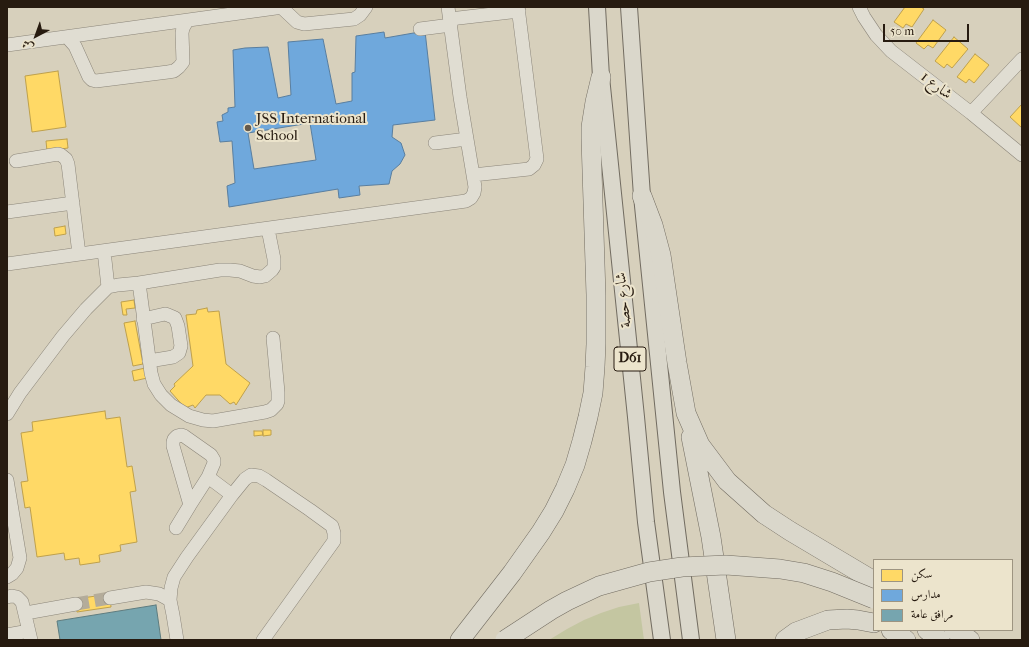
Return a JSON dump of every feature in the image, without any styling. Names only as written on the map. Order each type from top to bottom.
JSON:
[{"type":"highway","points":[[460,640],[512,574],[554,511],[575,465],[582,441],[593,393],[596,367],[596,295],[591,139],[595,102],[601,77]]},
{"type":"highway","points":[[642,196],[653,225],[660,255],[686,413],[711,537],[726,640]]},
{"type":"highway","points":[[686,413],[700,445],[727,481],[764,514],[873,580]]},
{"type":"highway","points":[[505,640],[551,610],[598,586],[649,572],[682,567],[726,565],[780,569],[804,573],[832,582],[873,599]]},
{"type":"highway","points":[[785,640],[796,632],[828,620],[847,619],[873,623]]},
{"type":"highway","points":[[892,631],[906,640]]},
{"type":"highway","points":[[928,631],[940,640]]},
{"type":"highway","points":[[956,631],[970,640]]},
{"type":"main road","name":"شارع حصة","points":[[597,7],[601,77],[646,522],[662,640]]},
{"type":"main road","name":"شارع حصة","points":[[629,7],[642,196],[672,492],[691,640]]},
{"type":"street","points":[[7,46],[282,7],[297,22],[304,24],[354,19],[366,7]]},
{"type":"street","name":"شارع 1","points":[[860,7],[864,17],[876,35],[891,51],[1022,155]]},
{"type":"street","points":[[420,29],[449,17],[518,9],[537,159],[534,165],[529,169],[473,174]]},
{"type":"street","points":[[7,264],[466,201],[471,198],[475,187],[449,17]]},
{"type":"street","points":[[67,37],[75,46],[89,77],[92,80],[96,81],[168,72],[180,68],[183,62],[182,33],[184,24],[187,21]]},
{"type":"street","points":[[971,113],[1022,59]]},
{"type":"street","points":[[435,143],[467,139]]},
{"type":"street","points":[[16,161],[58,154],[66,159],[68,164],[79,254]]},
{"type":"street","points":[[7,212],[73,203]]},
{"type":"street","points":[[7,414],[63,336],[86,309],[108,287],[225,270],[240,271],[253,276],[265,276],[274,267],[268,229]]},
{"type":"street","points":[[104,251],[108,287]]},
{"type":"street","points":[[139,283],[152,379],[161,395],[171,405],[189,416],[213,421],[268,412],[274,407],[277,404],[278,397],[273,338]]},
{"type":"street","points":[[143,319],[165,314],[175,318],[178,326],[181,346],[179,353],[173,357],[149,361]]},
{"type":"street","points":[[176,528],[208,477],[214,463],[213,458],[181,435],[174,438],[173,446],[190,505]]},
{"type":"street","points":[[177,640],[170,600],[174,577],[244,479],[251,475],[259,476],[332,526],[334,533],[334,540],[263,640]]},
{"type":"street","points":[[208,477],[232,495]]},
{"type":"street","points":[[7,480],[20,558],[17,568],[12,574],[7,576]]},
{"type":"street","points":[[110,598],[146,592],[159,594],[170,600]]},
{"type":"street","points":[[7,597],[14,596],[21,600],[26,614],[30,635],[7,635]]},
{"type":"street","points":[[26,614],[76,604]]},
{"type":"green space","points":[[639,603],[644,640],[549,640],[584,620],[601,613],[619,607]]},
{"type":"building: سكن","points":[[905,7],[921,7],[924,9],[912,27],[906,24],[903,28],[894,22]]},
{"type":"building: سكن","points":[[933,20],[946,30],[933,48],[928,45],[924,49],[916,43]]},
{"type":"building: سكن","points":[[954,37],[968,49],[952,68],[947,64],[944,68],[935,61]]},
{"type":"building: سكن","points":[[975,54],[989,65],[974,83],[969,79],[966,83],[957,77]]},
{"type":"building: سكن","points":[[58,71],[66,127],[32,132],[25,76]]},
{"type":"building: سكن","points":[[1022,104],[1022,128],[1010,117]]},
{"type":"building: سكن","points":[[67,139],[68,148],[47,151],[46,141]]},
{"type":"building: سكن","points":[[65,226],[66,234],[55,236],[54,228]]},
{"type":"building: سكن","points":[[134,300],[135,308],[126,309],[127,315],[123,315],[121,302]]},
{"type":"building: سكن","points":[[207,308],[208,312],[219,311],[226,364],[250,383],[236,405],[234,402],[230,404],[220,395],[206,395],[195,408],[193,405],[185,408],[170,391],[175,386],[174,384],[193,366],[186,315],[196,314],[197,310]]},
{"type":"building: سكن","points":[[135,321],[143,364],[133,366],[124,323]]},
{"type":"building: سكن","points":[[145,368],[147,378],[134,381],[132,371]]},
{"type":"building: سكن","points":[[105,411],[106,419],[120,417],[127,467],[132,466],[136,491],[130,492],[137,542],[120,545],[121,551],[99,555],[100,562],[80,565],[79,558],[65,560],[64,553],[37,557],[30,507],[25,508],[21,482],[28,481],[21,433],[33,431],[32,422]]},
{"type":"building: سكن","points":[[263,430],[271,430],[271,435],[263,436]]},
{"type":"building: سكن","points":[[254,431],[262,431],[263,435],[254,436]]},
{"type":"building: سكن","points":[[110,594],[111,607],[77,612],[75,599]]},
{"type":"building: مدارس","points":[[425,31],[435,120],[393,125],[392,137],[401,143],[405,155],[400,164],[392,171],[389,184],[359,186],[360,195],[339,198],[338,189],[229,207],[227,186],[235,183],[232,141],[220,142],[217,122],[223,121],[222,115],[228,112],[228,108],[235,107],[233,50],[268,47],[278,98],[291,95],[288,42],[323,39],[336,104],[352,101],[352,73],[355,72],[356,36],[384,32],[385,38]],"holes":[[[310,123],[316,160],[254,169],[248,133]]]},
{"type":"building: مرافق عامة","points":[[156,605],[161,640],[60,640],[57,621]]},
{"type":"tunnel","points":[[76,604],[110,598]]},
{"type":"place","name":"JSS International School","points":[[248,128]]}]
